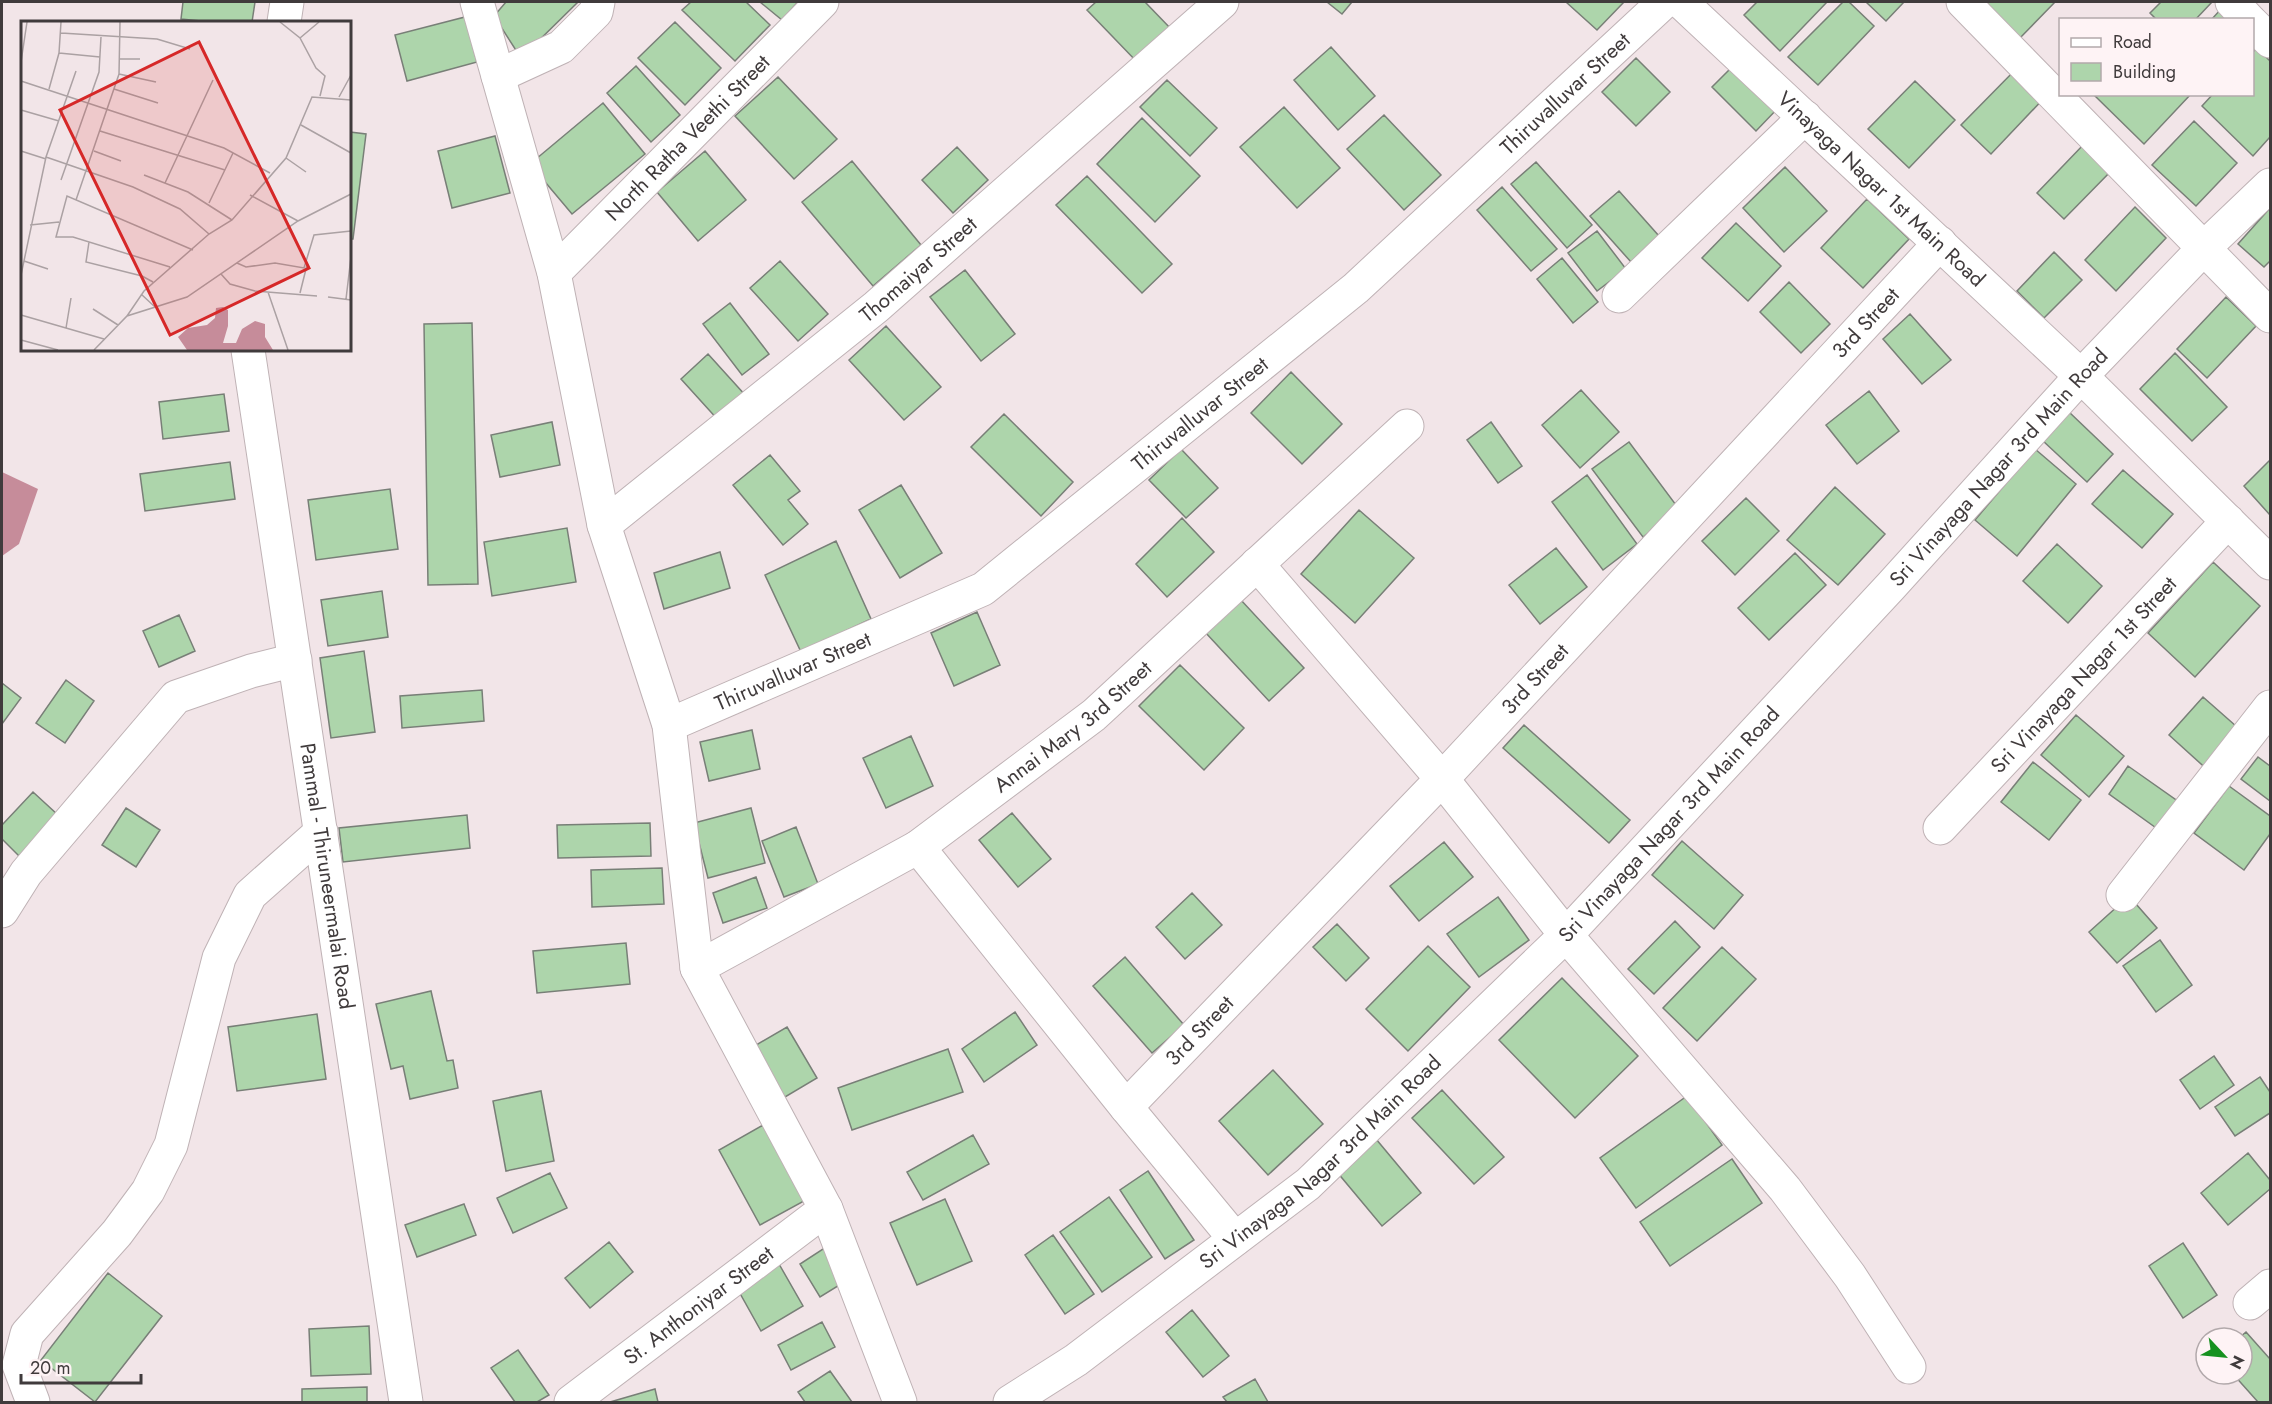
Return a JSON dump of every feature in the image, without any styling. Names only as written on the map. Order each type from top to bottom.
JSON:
[{"type":"street","points":[[284,21],[287,2]]},
{"type":"street","points":[[477,2],[554,273],[604,525],[669,725],[697,968],[826,1209],[900,1402]]},
{"type":"street","points":[[498,76],[561,47],[596,12],[598,2]]},
{"type":"street","name":"North Ratha Veethi Street","points":[[554,273],[822,2]]},
{"type":"street","name":"Thomaiyar Street","points":[[604,525],[876,306],[1222,2]]},
{"type":"street","name":"Thiruvalluvar Street","points":[[669,725],[983,589],[1356,288],[1664,2]]},
{"type":"street","name":"Vinayaga Nagar 1st Main Road","points":[[1682,2],[2081,376],[2271,563]]},
{"type":"street","points":[[1963,2],[2271,316]]},
{"type":"street","points":[[2232,2],[2247,18]]},
{"type":"street","points":[[2254,24],[2271,41]]},
{"type":"street","points":[[1619,296],[1805,117]]},
{"type":"street","name":"Sri Vinayaga Nagar 3rd Main Road","points":[[1010,1402],[1076,1360],[1308,1184],[1566,935],[1883,595],[2081,376],[2205,247],[2271,185]]},
{"type":"street","name":"3rd Street","points":[[1126,1107],[1442,779],[1940,243]]},
{"type":"street","name":"Pammal - Thiruneermalai Road","points":[[248,351],[406,1402]]},
{"type":"street","name":"Annai Mary 3rd Street","points":[[697,968],[918,847],[1094,716],[1407,426]]},
{"type":"street","name":"Sri Vinayaga Nagar 1st Street","points":[[1940,828],[2228,521]]},
{"type":"street","points":[[1257,564],[1442,779],[1566,935],[1785,1189],[1850,1276],[1909,1367]]},
{"type":"street","points":[[2,911],[26,873],[176,697],[251,671],[295,660]]},
{"type":"street","points":[[2123,895],[2271,706]]},
{"type":"street","points":[[32,1402],[19,1365],[27,1334],[117,1233],[148,1191],[171,1146],[219,958],[250,895],[321,832]]},
{"type":"street","points":[[918,847],[1235,1239]]},
{"type":"street","name":"St. Anthoniyar Street","points":[[571,1402],[826,1209]]},
{"type":"street","points":[[2,1376],[32,1402]]},
{"type":"shaded area","points":[[2,472],[38,489],[19,544],[2,556]]},
{"type":"building","points":[[183,2],[255,2],[252,21],[181,19]]},
{"type":"building","points":[[506,2],[578,2],[521,58],[494,16]]},
{"type":"building","points":[[691,2],[746,2],[770,25],[735,61],[682,10]]},
{"type":"building","points":[[760,2],[798,2],[782,20]]},
{"type":"building","points":[[1096,2],[1145,2],[1172,30],[1138,63],[1087,10]]},
{"type":"building","points":[[1327,2],[1352,2],[1342,14]]},
{"type":"building","points":[[1566,2],[1624,2],[1597,30]]},
{"type":"building","points":[[1757,2],[1827,2],[1780,51],[1744,15]]},
{"type":"building","points":[[1843,2],[1849,2],[1874,26],[1818,85],[1788,57]]},
{"type":"building","points":[[1866,2],[1904,2],[1886,21]]},
{"type":"building","points":[[1987,2],[2055,2],[2020,38],[1984,4]]},
{"type":"building","points":[[2161,2],[2212,2],[2197,18],[2155,18],[2150,13]]},
{"type":"building","points":[[2222,8],[2233,18],[2213,18]]},
{"type":"building","points":[[465,17],[477,62],[407,81],[395,35]]},
{"type":"building","points":[[675,22],[721,68],[685,105],[638,58]]},
{"type":"building","points":[[1331,47],[1375,96],[1338,130],[1294,80]]},
{"type":"building","points":[[2257,48],[2270,61],[2270,137],[2253,156],[2202,106],[2211,96],[2254,96],[2254,51]]},
{"type":"building","points":[[1636,58],[1670,92],[1636,126],[1602,92]]},
{"type":"building","points":[[1737,62],[1780,106],[1756,131],[1712,87]]},
{"type":"building","points":[[636,66],[680,115],[651,142],[607,93]]},
{"type":"building","points":[[2018,67],[2047,95],[1991,154],[1961,125]]},
{"type":"building","points":[[778,77],[837,139],[794,179],[735,116]]},
{"type":"building","points":[[1167,80],[1217,128],[1190,156],[1140,107]]},
{"type":"building","points":[[1915,81],[1955,120],[1909,168],[1868,129]]},
{"type":"building","points":[[2095,96],[2189,96],[2144,144]]},
{"type":"building","points":[[603,103],[645,154],[572,214],[530,164]]},
{"type":"building","points":[[1284,107],[1340,168],[1297,208],[1240,147]]},
{"type":"building","points":[[1384,115],[1441,175],[1404,210],[1347,149]]},
{"type":"building","points":[[1142,118],[1200,176],[1155,222],[1097,164]]},
{"type":"building","points":[[2194,121],[2237,163],[2196,206],[2152,165]]},
{"type":"building","points":[[351,132],[366,134],[353,239],[351,239]]},
{"type":"building","points":[[495,136],[510,193],[452,208],[438,151]]},
{"type":"building","points":[[2085,143],[2113,169],[2064,219],[2037,193]]},
{"type":"building","points":[[957,147],[988,180],[953,213],[922,180]]},
{"type":"building","points":[[705,151],[746,200],[698,241],[657,192]]},
{"type":"building","points":[[852,161],[921,245],[873,286],[802,202]]},
{"type":"building","points":[[1536,162],[1592,225],[1567,248],[1511,184]]},
{"type":"building","points":[[1785,167],[1827,211],[1784,252],[1743,208]]},
{"type":"building","points":[[1087,176],[1172,264],[1142,293],[1056,205]]},
{"type":"building","points":[[1502,187],[1557,249],[1531,271],[1477,210]]},
{"type":"building","points":[[1619,191],[1659,236],[1631,262],[1590,216]]},
{"type":"building","points":[[1867,199],[1909,239],[1863,288],[1821,248]]},
{"type":"building","points":[[2135,207],[2166,238],[2116,291],[2085,260]]},
{"type":"building","points":[[2270,208],[2270,261],[2264,267],[2238,244]]},
{"type":"building","points":[[1736,223],[1781,266],[1748,301],[1702,258]]},
{"type":"building","points":[[1597,231],[1626,269],[1597,291],[1568,253]]},
{"type":"building","points":[[2054,252],[2082,280],[2044,318],[2017,291]]},
{"type":"building","points":[[1562,258],[1598,302],[1573,323],[1537,279]]},
{"type":"building","points":[[780,261],[828,314],[798,341],[750,288]]},
{"type":"building","points":[[965,270],[1015,334],[981,361],[930,297]]},
{"type":"building","points":[[1789,282],[1830,324],[1801,353],[1760,312]]},
{"type":"building","points":[[2226,297],[2256,326],[2207,378],[2177,349]]},
{"type":"building","points":[[730,303],[769,354],[742,375],[703,324]]},
{"type":"building","points":[[1910,314],[1951,360],[1922,384],[1883,339]]},
{"type":"building","points":[[472,323],[478,584],[428,585],[424,324]]},
{"type":"building","points":[[886,326],[941,387],[904,420],[849,360]]},
{"type":"building","points":[[2175,353],[2227,407],[2192,441],[2140,389]]},
{"type":"building","points":[[708,354],[746,396],[719,421],[681,379]]},
{"type":"building","points":[[1291,372],[1342,424],[1302,464],[1251,413]]},
{"type":"building","points":[[1581,390],[1619,432],[1580,468],[1542,425]]},
{"type":"building","points":[[1869,391],[1899,431],[1857,464],[1826,425]]},
{"type":"building","points":[[224,394],[229,431],[163,439],[159,402]]},
{"type":"building","points":[[2069,412],[2113,454],[2087,482],[2042,440]]},
{"type":"building","points":[[1004,414],[1073,482],[1041,516],[971,447]]},
{"type":"building","points":[[552,422],[560,465],[500,477],[491,435]]},
{"type":"building","points":[[1491,422],[1522,466],[1498,483],[1467,440]]},
{"type":"building","points":[[1629,442],[1679,509],[1643,537],[1592,469]]},
{"type":"building","points":[[1181,449],[1218,488],[1186,518],[1149,480]]},
{"type":"building","points":[[2035,449],[2076,484],[2017,556],[1975,520]]},
{"type":"building","points":[[770,455],[800,491],[788,500],[808,524],[783,545],[733,485]]},
{"type":"building","points":[[2270,460],[2270,515],[2244,486]]},
{"type":"building","points":[[230,462],[235,499],[145,511],[140,474]]},
{"type":"building","points":[[2123,470],[2173,514],[2142,548],[2092,504]]},
{"type":"building","points":[[1587,475],[1637,544],[1603,570],[1552,502]]},
{"type":"building","points":[[901,485],[942,553],[900,578],[859,510]]},
{"type":"building","points":[[1835,487],[1885,534],[1838,585],[1787,540]]},
{"type":"building","points":[[390,489],[398,549],[316,560],[308,500]]},
{"type":"building","points":[[1746,498],[1779,531],[1735,575],[1702,541]]},
{"type":"building","points":[[1359,510],[1414,558],[1355,623],[1301,574]]},
{"type":"building","points":[[1182,518],[1214,552],[1167,597],[1136,564]]},
{"type":"building","points":[[567,528],[576,582],[492,596],[484,542]]},
{"type":"building","points":[[836,541],[871,619],[801,652],[765,575]]},
{"type":"building","points":[[2057,544],[2102,586],[2068,623],[2023,581]]},
{"type":"building","points":[[1556,548],[1587,587],[1540,624],[1509,585]]},
{"type":"building","points":[[720,552],[730,588],[664,609],[654,573]]},
{"type":"building","points":[[1795,553],[1826,585],[1769,640],[1738,608]]},
{"type":"building","points":[[2213,562],[2260,606],[2195,677],[2148,633]]},
{"type":"building","points":[[382,591],[388,637],[328,646],[321,600]]},
{"type":"building","points":[[1240,599],[1304,668],[1269,701],[1205,632]]},
{"type":"building","points":[[977,612],[1000,665],[954,686],[931,633]]},
{"type":"building","points":[[179,615],[195,651],[159,667],[143,631]]},
{"type":"building","points":[[364,651],[375,732],[331,738],[320,658]]},
{"type":"building","points":[[1180,665],[1244,728],[1204,770],[1139,706]]},
{"type":"building","points":[[66,680],[94,701],[65,743],[36,723]]},
{"type":"building","points":[[2,683],[21,698],[2,724]]},
{"type":"building","points":[[482,690],[484,721],[402,728],[400,696]]},
{"type":"building","points":[[2203,697],[2245,734],[2211,773],[2169,735]]},
{"type":"building","points":[[2076,715],[2124,756],[2089,797],[2041,755]]},
{"type":"building","points":[[1524,725],[1630,820],[1609,843],[1503,748]]},
{"type":"building","points":[[752,730],[760,769],[709,781],[700,742]]},
{"type":"building","points":[[911,736],[933,786],[886,808],[863,758]]},
{"type":"building","points":[[2258,757],[2270,766],[2270,801],[2241,779]]},
{"type":"building","points":[[2033,762],[2081,800],[2049,840],[2001,802]]},
{"type":"building","points":[[2128,766],[2179,802],[2159,830],[2109,794]]},
{"type":"building","points":[[2229,786],[2270,816],[2270,834],[2244,870],[2194,833]]},
{"type":"building","points":[[33,792],[58,815],[19,856],[2,839],[2,825]]},
{"type":"building","points":[[126,808],[160,830],[136,867],[102,845]]},
{"type":"building","points":[[751,808],[765,863],[708,878],[694,823]]},
{"type":"building","points":[[1012,813],[1051,859],[1018,887],[979,840]]},
{"type":"building","points":[[467,815],[470,848],[343,862],[339,828]]},
{"type":"building","points":[[650,823],[651,856],[558,858],[557,825]]},
{"type":"building","points":[[796,827],[818,884],[784,897],[762,841]]},
{"type":"building","points":[[1682,841],[1743,895],[1714,929],[1652,875]]},
{"type":"building","points":[[1444,842],[1473,877],[1419,921],[1390,886]]},
{"type":"building","points":[[662,868],[664,904],[592,907],[591,870]]},
{"type":"building","points":[[756,877],[767,908],[723,923],[713,893]]},
{"type":"building","points":[[1192,893],[1222,925],[1185,959],[1156,927]]},
{"type":"building","points":[[2129,896],[2157,928],[2117,963],[2089,932]]},
{"type":"building","points":[[1498,897],[1529,940],[1479,977],[1447,934]]},
{"type":"building","points":[[1675,921],[1700,947],[1654,994],[1628,969]]},
{"type":"building","points":[[1337,924],[1369,958],[1346,981],[1313,947]]},
{"type":"building","points":[[2160,940],[2192,985],[2156,1012],[2123,966]]},
{"type":"building","points":[[626,943],[630,984],[537,993],[533,951]]},
{"type":"building","points":[[1428,946],[1470,987],[1408,1051],[1366,1009]]},
{"type":"building","points":[[1722,947],[1756,979],[1697,1041],[1663,1008]]},
{"type":"building","points":[[1125,957],[1184,1025],[1152,1053],[1093,986]]},
{"type":"building","points":[[1562,978],[1638,1056],[1575,1118],[1499,1040]]},
{"type":"building","points":[[431,991],[447,1061],[453,1060],[458,1088],[410,1099],[403,1066],[391,1069],[376,1004]]},
{"type":"building","points":[[1015,1012],[1037,1045],[984,1082],[962,1049]]},
{"type":"building","points":[[317,1014],[326,1079],[237,1091],[228,1027]]},
{"type":"building","points":[[787,1027],[817,1078],[780,1100],[751,1048]]},
{"type":"building","points":[[948,1049],[963,1092],[852,1130],[838,1088]]},
{"type":"building","points":[[2214,1056],[2234,1085],[2200,1109],[2180,1080]]},
{"type":"building","points":[[1273,1070],[1323,1124],[1268,1175],[1219,1121]]},
{"type":"building","points":[[2260,1077],[2270,1092],[2270,1113],[2235,1136],[2215,1107]]},
{"type":"building","points":[[1442,1090],[1504,1157],[1474,1184],[1412,1118]]},
{"type":"building","points":[[541,1091],[554,1161],[506,1171],[493,1101]]},
{"type":"building","points":[[1687,1096],[1722,1145],[1636,1208],[1600,1158]]},
{"type":"building","points":[[763,1125],[804,1201],[760,1225],[719,1150]]},
{"type":"building","points":[[973,1135],[989,1164],[923,1200],[907,1172]]},
{"type":"building","points":[[1376,1139],[1421,1193],[1382,1226],[1337,1172]]},
{"type":"building","points":[[2248,1153],[2270,1180],[2270,1189],[2228,1225],[2201,1193]]},
{"type":"building","points":[[1732,1159],[1762,1203],[1670,1266],[1640,1222]]},
{"type":"building","points":[[1148,1171],[1194,1240],[1165,1259],[1120,1190]]},
{"type":"building","points":[[550,1173],[567,1208],[513,1233],[497,1198]]},
{"type":"building","points":[[1109,1197],[1152,1257],[1102,1292],[1060,1232]]},
{"type":"building","points":[[945,1199],[972,1261],[917,1285],[890,1223]]},
{"type":"building","points":[[464,1204],[476,1235],[417,1257],[405,1225]]},
{"type":"building","points":[[1053,1235],[1094,1294],[1065,1314],[1025,1255]]},
{"type":"building","points":[[609,1242],[633,1272],[590,1308],[565,1278]]},
{"type":"building","points":[[2183,1243],[2217,1295],[2183,1318],[2149,1266]]},
{"type":"building","points":[[826,1247],[846,1281],[820,1297],[800,1264]]},
{"type":"building","points":[[779,1264],[803,1306],[761,1331],[737,1288]]},
{"type":"building","points":[[108,1273],[162,1316],[95,1402],[41,1360]]},
{"type":"building","points":[[1192,1310],[1229,1356],[1203,1377],[1166,1332]]},
{"type":"building","points":[[822,1322],[835,1347],[791,1370],[778,1345]]},
{"type":"building","points":[[369,1326],[371,1374],[311,1376],[309,1329]]},
{"type":"building","points":[[2254,1341],[2270,1359],[2270,1402],[2258,1402],[2244,1386],[2254,1386]]},
{"type":"building","points":[[518,1350],[549,1395],[537,1402],[515,1402],[491,1368]]},
{"type":"building","points":[[830,1371],[852,1402],[805,1402],[798,1392]]},
{"type":"building","points":[[1255,1379],[1268,1402],[1227,1402],[1223,1397]]},
{"type":"building","points":[[367,1387],[367,1402],[302,1402],[302,1389]]},
{"type":"building","points":[[655,1389],[658,1402],[610,1402]]}]
